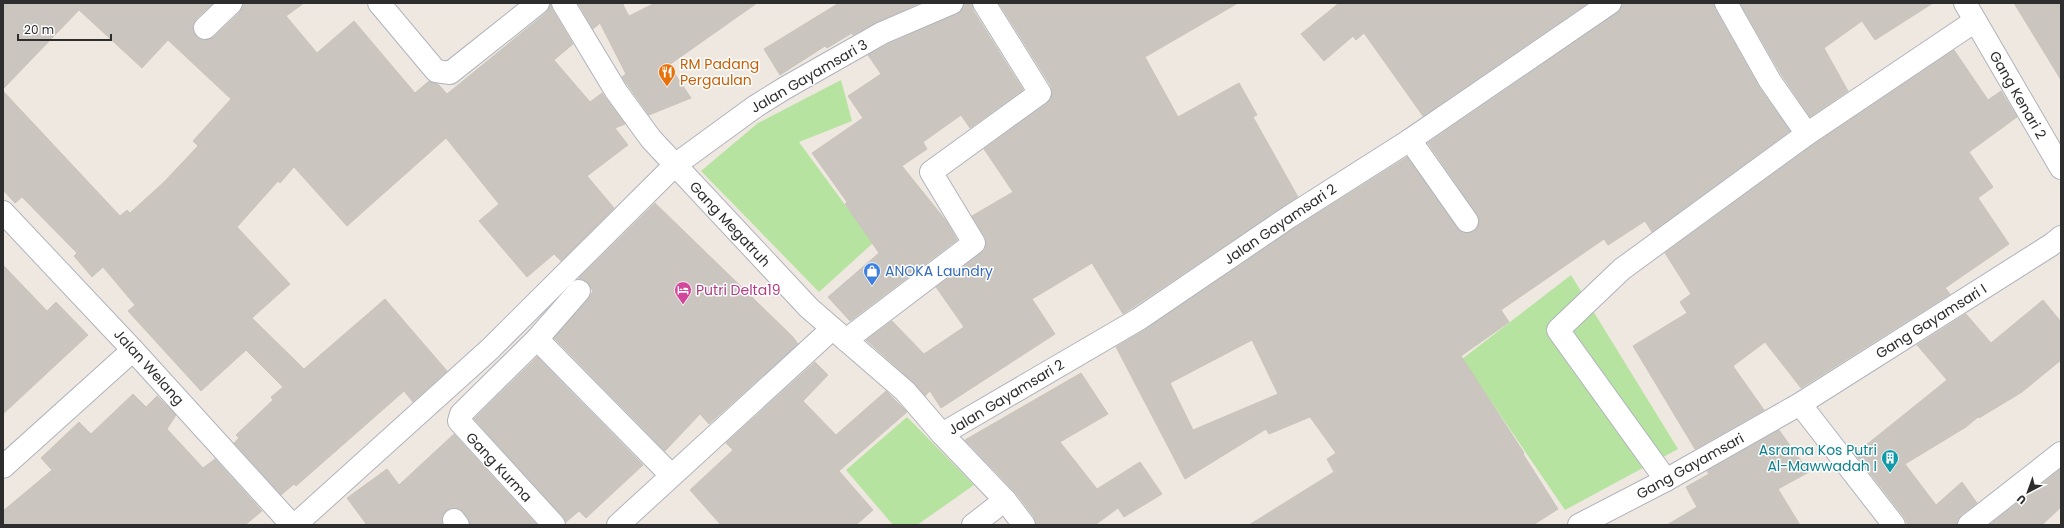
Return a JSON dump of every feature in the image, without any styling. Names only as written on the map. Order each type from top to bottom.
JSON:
[{"type":"street","points":[[205,28],[231,3]]},
{"type":"street","points":[[379,3],[436,71],[450,73],[538,3]]},
{"type":"street","name":"Gang Megatruh","points":[[563,3],[616,91],[651,139],[809,308],[905,391],[942,434],[1005,500],[1024,525]]},
{"type":"street","name":"Jalan Gayamsari 3","points":[[294,525],[490,349],[675,166],[756,106],[785,88],[882,33],[952,3]]},
{"type":"street","points":[[618,525],[671,475],[839,334],[974,243],[931,172],[1040,93],[984,3]]},
{"type":"street","name":"Jalan Gayamsari 2","points":[[942,434],[1139,319],[1289,216],[1410,140],[1610,3]]},
{"type":"street","points":[[1726,3],[1770,81],[1807,134]]},
{"type":"street","points":[[1666,480],[1558,330],[1622,269],[1807,134],[1970,12]]},
{"type":"street","name":"Gang Kenari 2","points":[[1970,12],[2061,168]]},
{"type":"street","points":[[1410,140],[1467,221]]},
{"type":"street","name":"Jalan Welang","points":[[3,212],[133,350],[294,525]]},
{"type":"street","name":"Gang Gayamsari I","points":[[1800,404],[2058,247]]},
{"type":"street","name":"Gang Kurma","points":[[554,525],[459,421],[461,414],[538,339],[579,292]]},
{"type":"street","points":[[538,339],[671,475]]},
{"type":"street","points":[[3,466],[133,350]]},
{"type":"street","points":[[1800,404],[1894,525]]},
{"type":"street","name":"Gang Gayamsari","points":[[1579,525],[1666,480],[1800,404]]},
{"type":"street","points":[[1969,525],[2061,453]]},
{"type":"street","points":[[973,525],[1005,500]]},
{"type":"green space","points":[[841,80],[852,121],[799,142],[873,243],[819,292],[701,171],[758,123]]},
{"type":"green space","points":[[1571,275],[1678,449],[1565,510],[1462,359]]},
{"type":"green space","points":[[907,417],[974,485],[917,525],[893,525],[846,470]]},
{"type":"building","points":[[3,3],[213,3],[196,19],[193,25],[193,31],[196,36],[201,40],[208,40],[214,37],[240,12],[243,3],[304,3],[286,16],[317,53],[354,21],[415,93],[429,81],[438,84],[447,94],[546,13],[551,3],[552,9],[573,44],[554,60],[590,102],[602,93],[625,124],[615,128],[628,145],[587,176],[614,208],[561,261],[554,254],[527,277],[479,221],[499,204],[446,138],[347,226],[294,167],[280,183],[278,181],[237,227],[290,284],[252,318],[304,369],[385,299],[447,371],[413,402],[404,391],[296,486],[294,484],[281,495],[234,443],[239,438],[236,435],[273,400],[271,397],[283,387],[246,350],[201,391],[128,311],[135,305],[103,267],[92,277],[74,256],[77,253],[22,197],[15,203],[3,190],[3,91],[120,216],[127,210],[130,213],[164,182],[198,146],[193,141],[231,99],[168,40],[142,68],[79,10],[3,89]]},
{"type":"building","points":[[578,3],[625,3],[623,5],[629,16],[655,3],[757,3],[669,65],[691,98],[649,115],[622,77],[626,74],[600,23],[593,29]]},
{"type":"building","points":[[839,3],[920,3],[877,22],[853,35],[852,33],[827,48],[825,46],[780,75],[764,49]]},
{"type":"building","points":[[964,3],[972,3],[973,10],[1023,90],[970,128],[961,115],[923,142],[927,149],[902,166],[947,222],[957,240],[850,321],[828,297],[879,253],[845,204],[847,202],[812,153],[863,118],[848,96],[881,74],[868,55],[888,44],[957,14],[962,10]]},
{"type":"building","points":[[999,3],[1238,3],[1145,57],[1178,117],[1239,83],[1257,115],[1253,117],[1298,197],[1123,314],[1092,263],[1032,299],[1055,334],[941,408],[930,391],[925,396],[913,382],[866,340],[892,321],[924,354],[964,327],[936,287],[985,249],[985,237],[972,216],[1013,192],[984,149],[1047,103],[1052,93],[1051,86]]},
{"type":"building","points":[[1339,3],[1588,3],[1423,116],[1364,33],[1356,40],[1353,36],[1324,61],[1301,34]]},
{"type":"building","points":[[1622,3],[1714,3],[1715,9],[1759,87],[1790,131],[1652,232],[1645,221],[1608,245],[1604,239],[1501,310],[1509,322],[1461,356],[1524,453],[1523,454],[1558,509],[1533,525],[1249,525],[1334,472],[1327,459],[1336,453],[1310,417],[1269,434],[1266,429],[1185,479],[1116,347],[1146,329],[1296,227],[1407,157],[1457,228],[1462,232],[1468,233],[1474,231],[1478,226],[1479,220],[1477,214],[1428,143],[1621,9]],"holes":[[[1252,340],[1278,394],[1193,430],[1170,383]]]},
{"type":"building","points":[[1740,3],[1933,3],[1875,40],[1862,21],[1824,48],[1848,91],[1810,117],[1781,74]]},
{"type":"building","points":[[2014,3],[2061,3],[2061,80]]},
{"type":"building","points":[[1954,50],[1988,100],[2001,91],[2017,117],[1969,152],[1993,187],[1978,198],[2009,244],[1945,288],[1950,294],[1801,388],[1765,342],[1733,366],[1764,410],[1695,449],[1633,346],[1687,313],[1680,302],[1691,294],[1665,253],[1814,144]]},
{"type":"building","name":"Putri Delta19","points":[[655,203],[792,336],[798,344],[709,424],[700,414],[665,451],[554,338],[588,299],[593,291],[587,282],[579,278]]},
{"type":"building","points":[[3,265],[47,311],[56,302],[88,335],[3,414]]},
{"type":"building","points":[[2043,300],[2061,322],[2061,360],[2022,392],[1979,418],[1978,417],[1966,427],[1905,464],[1936,505],[1962,482],[1977,503],[1961,515],[1957,525],[1908,525],[1904,517],[1855,454],[1947,380],[1917,345],[1966,314],[1991,343]]},
{"type":"building","points":[[537,357],[643,465],[586,518],[579,511],[566,522],[474,419]]},
{"type":"building","points":[[815,362],[828,375],[803,401],[836,435],[886,391],[907,412],[839,471],[873,510],[856,525],[721,525],[690,490],[733,450],[726,443]]},
{"type":"building","points":[[1081,373],[1108,414],[1060,442],[1097,489],[1140,462],[1162,494],[1124,517],[1118,508],[1095,525],[1036,525],[1034,517],[1015,492],[965,440]]},
{"type":"building","points":[[133,394],[146,407],[157,396],[176,415],[167,429],[203,468],[215,459],[262,511],[245,525],[3,525],[3,511],[52,470],[41,458],[79,422],[91,434]]},
{"type":"building","points":[[1779,430],[1809,472],[1778,489],[1800,525],[1667,525],[1697,507],[1686,487],[1709,474],[1707,471]]},
{"type":"building","points":[[454,434],[537,525],[470,525],[464,512],[453,508],[447,510],[443,515],[443,525],[367,525],[347,498],[387,469],[399,485]]},
{"type":"building","points":[[2061,469],[2061,507],[2042,525],[1989,525]]},
{"type":"place","name":"RM Padang Pergaulan","points":[[667,87]]},
{"type":"place","name":"ANOKA Laundry","points":[[872,286]]},
{"type":"place","name":"Putri Delta19","points":[[683,305]]},
{"type":"place","name":"Asrama Kos Putri Al-Mawwadah I","points":[[1890,473]]}]
